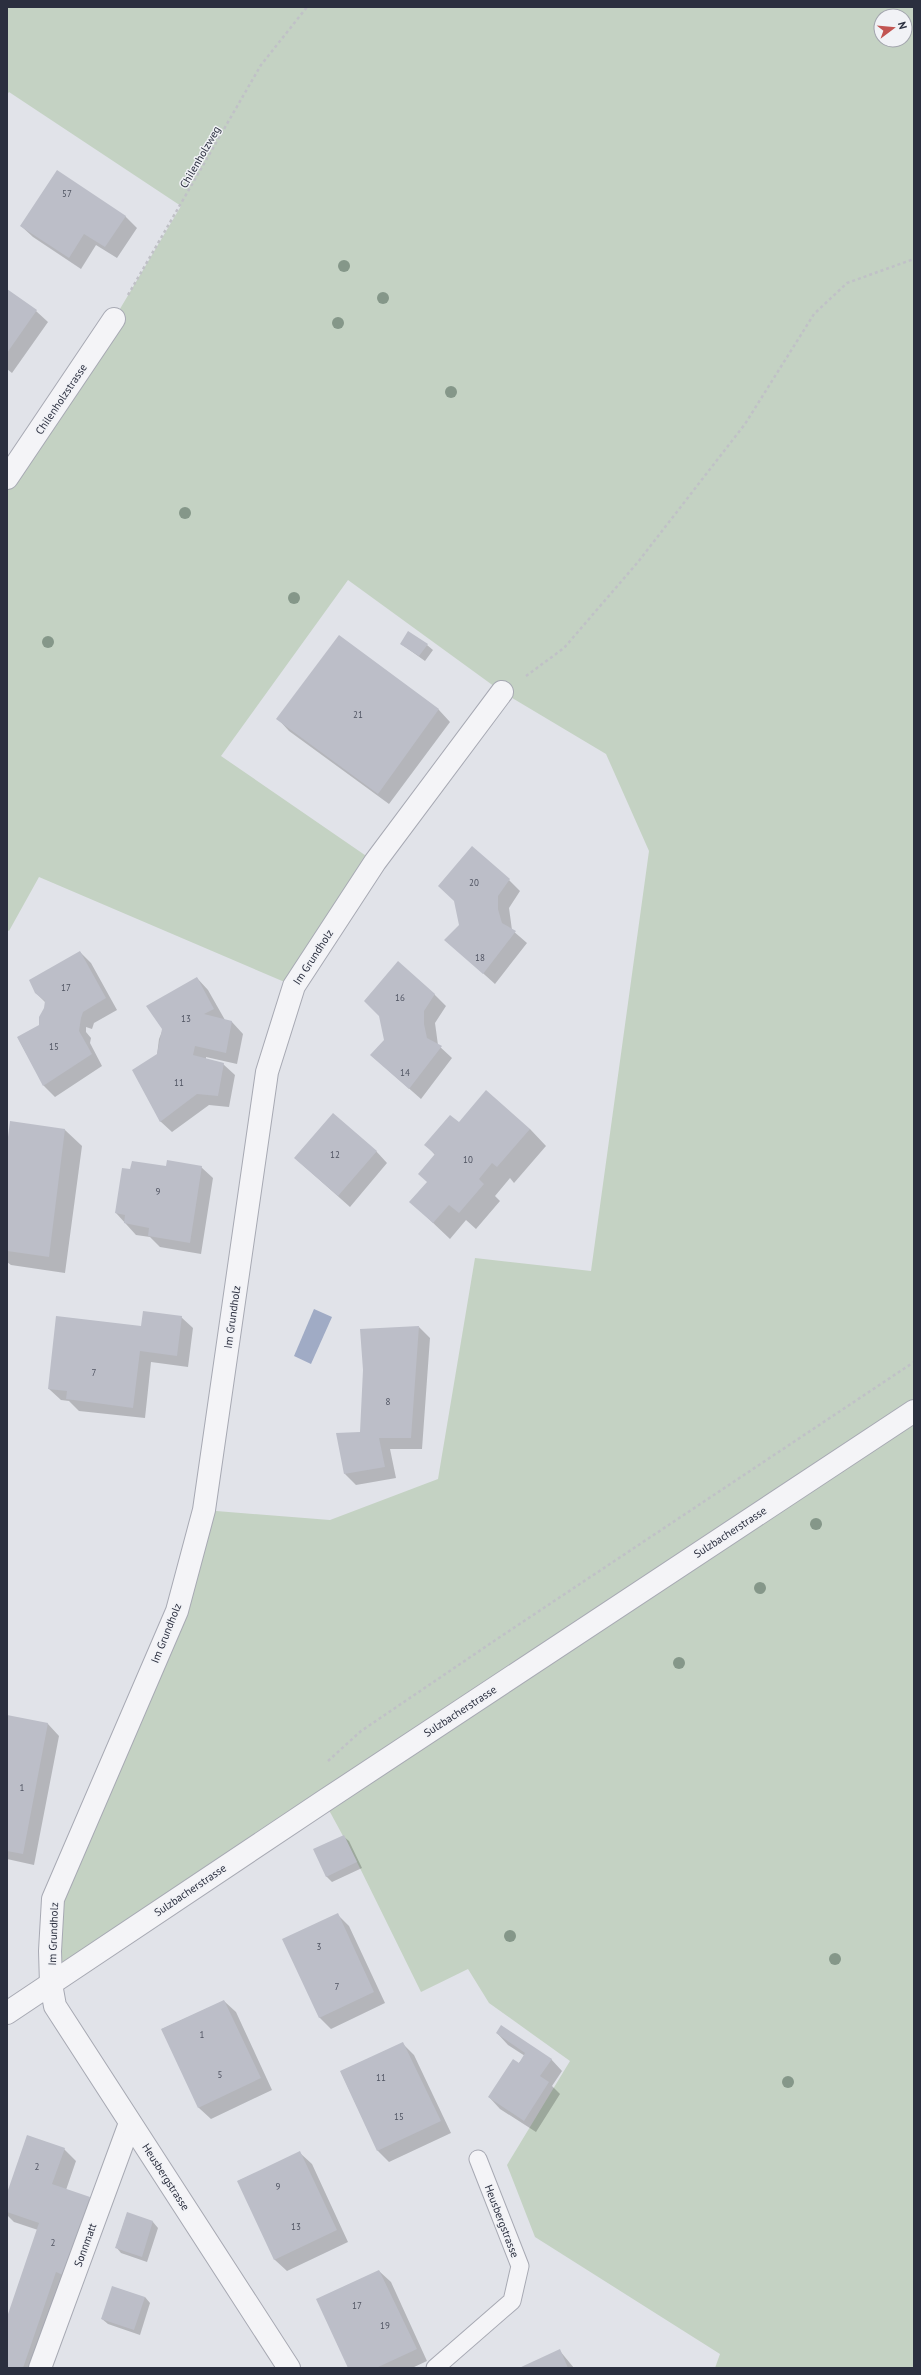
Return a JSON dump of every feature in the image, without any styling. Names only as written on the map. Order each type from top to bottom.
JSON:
[{"type":"street","name":"Chilenholzstrasse","points":[[7,478],[114,319]]},
{"type":"street","name":"Im Grundholz","points":[[52,1984],[51,1945],[54,1898],[177,1611],[204,1510],[267,1072],[294,986],[375,862],[502,692]]},
{"type":"street","name":"Sulzbacherstrasse","points":[[7,2013],[914,1410]]},
{"type":"street","name":"Heusbergstrasse","points":[[52,1984],[55,2006],[289,2368]]},
{"type":"street","name":"Sonnmatt","points":[[40,2368],[130,2123]]},
{"type":"lane","name":"Heusbergstrasse","points":[[435,2368],[512,2301],[520,2266],[478,2159]]},
{"type":"path","name":"Chilenholzweg","points":[[114,319],[261,65],[307,7]]},
{"type":"path","points":[[502,692],[564,648],[638,562],[745,424],[814,314],[847,283],[914,259]]},
{"type":"path","points":[[327,1762],[362,1731],[471,1656],[914,1362]]},
{"type":"green space","points":[[7,7],[914,7],[914,2368],[715,2368],[720,2354],[535,2237],[507,2165],[570,2061],[489,2003],[468,1969],[421,1992],[355,1858],[324,1801],[51,1984],[53,1899],[177,1611],[204,1510],[330,1520],[438,1479],[475,1258],[591,1271],[649,851],[606,754],[502,692],[348,580],[221,756],[375,862],[294,986],[39,877],[9,931],[7,930],[7,478],[114,319],[181,206],[9,92],[7,95]]},
{"type":"water","points":[[314,1309],[332,1317],[311,1364],[294,1356]]},
{"type":"building","points":[[57,170],[126,216],[105,247],[84,234],[69,258],[20,226]]},
{"type":"building","points":[[7,289],[37,310],[7,353]]},
{"type":"building","points":[[408,631],[428,644],[419,656],[400,644]]},
{"type":"building","points":[[339,635],[439,709],[378,794],[276,719]]},
{"type":"building","points":[[472,846],[510,879],[498,896],[498,909],[502,923],[516,931],[483,974],[444,940],[459,925],[454,901],[438,886]]},
{"type":"building","points":[[80,951],[106,998],[83,1012],[81,1018],[79,1031],[92,1054],[43,1086],[17,1037],[39,1025],[39,1017],[44,1008],[45,1001],[35,993],[29,980]]},
{"type":"building","points":[[398,961],[435,994],[424,1011],[424,1024],[427,1038],[442,1046],[409,1089],[370,1055],[384,1040],[379,1016],[364,1001]]},
{"type":"building","points":[[197,977],[214,1009],[204,1014],[232,1021],[226,1053],[195,1046],[193,1055],[224,1063],[218,1096],[197,1094],[160,1122],[132,1070],[157,1054],[162,1029],[146,1006]]},
{"type":"building","points":[[486,1090],[530,1129],[497,1167],[492,1163],[479,1179],[484,1184],[459,1213],[449,1205],[433,1223],[409,1202],[427,1182],[418,1174],[435,1154],[424,1145],[450,1115],[459,1122]]},
{"type":"building","points":[[333,1113],[377,1151],[338,1196],[294,1158]]},
{"type":"building","points":[[10,1121],[65,1129],[49,1257],[7,1251],[7,1145]]},
{"type":"building","points":[[167,1160],[202,1166],[190,1243],[148,1236],[149,1228],[124,1223],[125,1215],[115,1213],[122,1168],[130,1169],[132,1161],[166,1166]]},
{"type":"building","points":[[143,1311],[182,1316],[177,1356],[140,1351],[133,1408],[66,1399],[67,1391],[48,1389],[56,1316],[141,1326]]},
{"type":"building","points":[[419,1326],[411,1438],[379,1438],[385,1467],[344,1474],[336,1433],[360,1432],[363,1370],[360,1329]]},
{"type":"building","points":[[7,1715],[48,1723],[23,1854],[7,1851]]},
{"type":"building","points":[[344,1835],[357,1862],[326,1877],[313,1849]]},
{"type":"building","points":[[338,1913],[374,1992],[319,2018],[282,1939]]},
{"type":"building","points":[[224,2000],[261,2078],[198,2108],[161,2029]]},
{"type":"building","points":[[501,2025],[552,2059],[540,2076],[549,2082],[524,2121],[488,2097],[513,2059],[519,2063],[525,2053],[496,2033]]},
{"type":"building","points":[[403,2042],[441,2121],[377,2151],[340,2071]]},
{"type":"building","points":[[27,2135],[65,2148],[52,2184],[90,2197],[63,2275],[56,2272],[23,2368],[7,2368],[7,2317],[39,2223],[7,2212],[7,2193]]},
{"type":"building","points":[[300,2151],[337,2230],[274,2260],[237,2181]]},
{"type":"building","points":[[127,2212],[153,2221],[142,2257],[115,2248]]},
{"type":"building","points":[[379,2270],[417,2349],[376,2368],[348,2368],[316,2299]]},
{"type":"building","points":[[112,2286],[145,2297],[134,2330],[101,2319]]},
{"type":"building","points":[[560,2349],[568,2368],[519,2368]]}]
